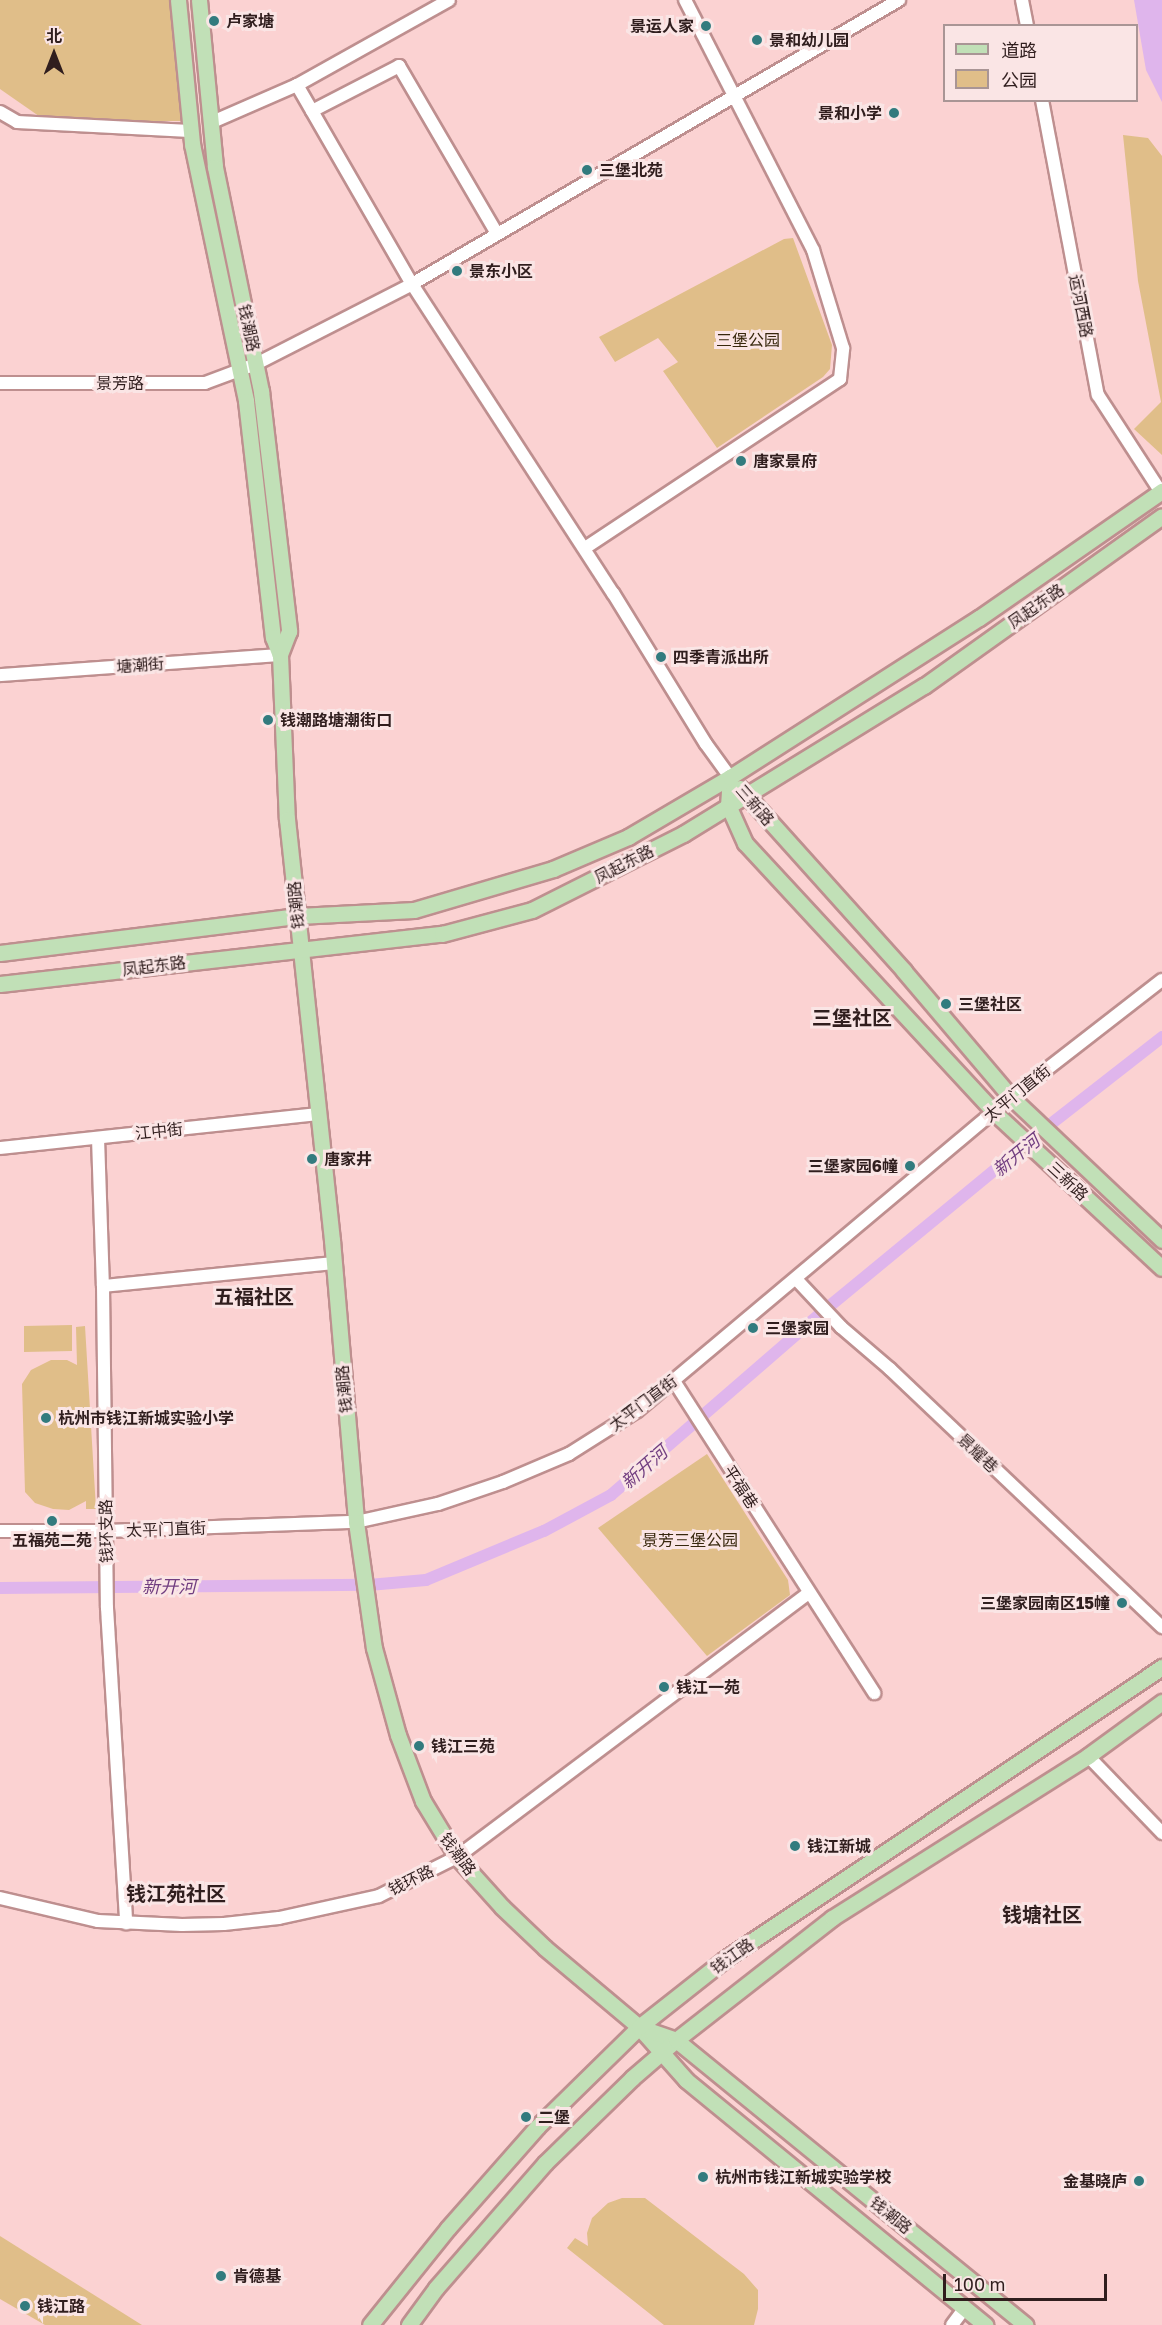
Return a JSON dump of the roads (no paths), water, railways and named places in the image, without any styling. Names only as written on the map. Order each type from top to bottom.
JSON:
[{"type":"main road","name":"钱潮路","points":[[178,0],[190,131],[246,401],[273,637],[280,655],[288,819],[319,1114],[356,1522],[374,1648],[398,1735],[423,1801],[457,1857],[536,1940],[639,2027],[686,2080],[985,2325]]},
{"type":"main road","name":"钱潮路","points":[[199,0],[215,167],[256,364],[289,631],[280,655]]},
{"type":"main road","name":"凤起东路","points":[[0,953],[298,916],[414,910],[553,869],[628,837],[730,777],[979,618],[1162,492]]},
{"type":"main road","name":"凤起东路","points":[[0,984],[442,934],[532,910],[628,863],[728,806],[924,686],[1162,516]]},
{"type":"main road","name":"三新路","points":[[730,777],[904,971],[1011,1097],[1162,1240]]},
{"type":"main road","name":"三新路","points":[[730,777],[728,806],[745,843],[994,1112],[1162,1268]]},
{"type":"main road","name":"钱江路","points":[[370,2325],[448,2228],[529,2136],[639,2027],[725,1959],[1162,1667]]},
{"type":"main road","name":"钱江路","points":[[409,2325],[443,2279],[545,2163],[632,2078],[676,2040],[832,1918],[1088,1756],[1162,1702]]},
{"type":"main road","name":"钱潮路","points":[[639,2027],[676,2040],[1025,2325]]},
{"type":"street","points":[[210,123],[297,85],[449,0]]},
{"type":"street","points":[[585,548],[840,379],[843,348],[813,250],[685,0]]},
{"type":"street","points":[[734,95],[899,0]]},
{"type":"street","points":[[1022,0],[1027,24]]},
{"type":"street","points":[[312,111],[399,66],[497,234]]},
{"type":"street","points":[[297,85],[412,284],[585,548],[706,744],[730,777]]},
{"type":"street","name":"景芳路","points":[[0,383],[205,383],[256,364],[412,284],[734,95]]},
{"type":"street","name":"运河西路","points":[[1042,102],[1098,395],[1162,492]]},
{"type":"street","points":[[0,111],[17,122],[190,131]]},
{"type":"street","name":"塘潮街","points":[[0,675],[280,655]]},
{"type":"street","name":"太平门直街","points":[[0,1531],[106,1531],[356,1522],[438,1504],[503,1482],[569,1454],[637,1411],[1011,1097],[1162,980]]},
{"type":"street","name":"江中街","points":[[0,1148],[319,1114]]},
{"type":"street","name":"钱环支路","points":[[98,1138],[103,1286],[107,1608],[126,1923]]},
{"type":"street","points":[[103,1286],[333,1263]]},
{"type":"street","name":"景耀巷","points":[[796,1279],[841,1327],[1162,1627]]},
{"type":"street","name":"平福巷","points":[[674,1381],[874,1693]]},
{"type":"street","name":"钱环路","points":[[0,1898],[98,1921],[224,1924],[329,1908],[379,1896],[457,1857],[809,1593]]},
{"type":"street","points":[[1088,1756],[1162,1833]]},
{"type":"street","points":[[952,2325],[964,2309]]},
{"type":"waterway","name":"新开河","points":[[0,1588],[369,1585],[426,1580],[544,1531],[611,1495],[826,1309],[1047,1127],[1162,1037]]},
{"type":"place","name":"卢家塘","points":[[214,21]]},
{"type":"place","name":"景运人家","points":[[706,26]]},
{"type":"place","name":"景和幼儿园","points":[[757,40]]},
{"type":"place","name":"景和小学","points":[[894,113]]},
{"type":"place","name":"三堡北苑","points":[[587,170]]},
{"type":"place","name":"景东小区","points":[[457,271]]},
{"type":"place","name":"唐家景府","points":[[741,461]]},
{"type":"place","name":"四季青派出所","points":[[661,657]]},
{"type":"place","name":"钱潮路塘潮街口","points":[[268,720]]},
{"type":"place","name":"三堡社区","points":[[946,1004]]},
{"type":"place","name":"唐家井","points":[[312,1159]]},
{"type":"place","name":"三堡家园6幢","points":[[910,1166]]},
{"type":"place","name":"三堡家园","points":[[753,1328]]},
{"type":"place","name":"杭州市钱江新城实验小学","points":[[46,1418]]},
{"type":"place","name":"五福苑二苑","points":[[52,1521]]},
{"type":"place","name":"三堡家园南区15幢","points":[[1122,1603]]},
{"type":"place","name":"钱江一苑","points":[[664,1687]]},
{"type":"place","name":"钱江三苑","points":[[419,1746]]},
{"type":"place","name":"钱江新城","points":[[795,1846]]},
{"type":"place","name":"二堡","points":[[526,2117]]},
{"type":"place","name":"杭州市钱江新城实验学校","points":[[703,2177]]},
{"type":"place","name":"金基晓庐","points":[[1139,2181]]},
{"type":"place","name":"肯德基","points":[[221,2276]]},
{"type":"place","name":"钱江路","points":[[25,2306]]},
{"type":"district","name":"三堡社区","points":[[852,1017]]},
{"type":"district","name":"五福社区","points":[[254,1296]]},
{"type":"district","name":"钱江苑社区","points":[[176,1893]]},
{"type":"district","name":"钱塘社区","points":[[1042,1914]]},
{"type":"park label","name":"三堡公园","points":[[748,340]]},
{"type":"park label","name":"景芳三堡公园","points":[[690,1540]]}]
